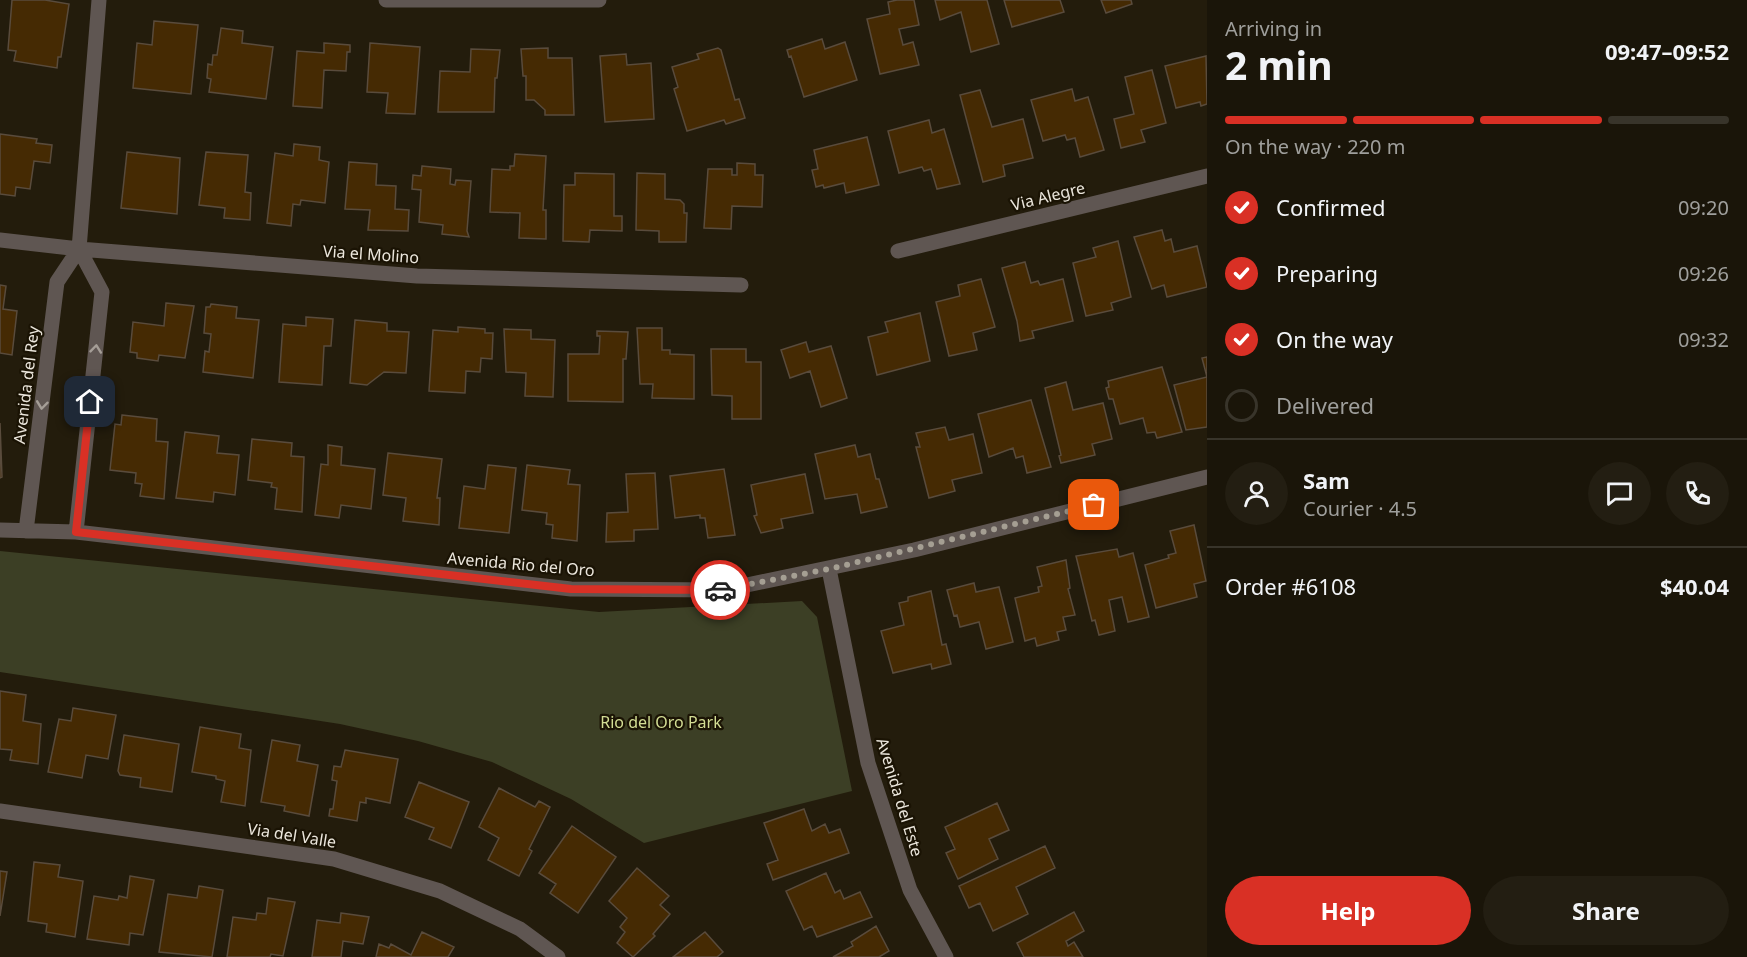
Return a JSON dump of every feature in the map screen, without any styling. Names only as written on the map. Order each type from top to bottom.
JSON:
[{"type":"street","name":"Avenida del Rey","points":[[26,531],[57,282],[79,249],[99,0]]},
{"type":"street","points":[[386,0],[599,0]]},
{"type":"street","name":"Via Alegre","points":[[898,251],[1207,176]]},
{"type":"street","name":"Via el Molino","points":[[0,240],[79,249],[417,276],[741,285]]},
{"type":"street","points":[[76,532],[102,292],[79,249]]},
{"type":"street","name":"Avenida Rio del Oro","points":[[0,530],[76,532],[571,589],[723,590],[829,569],[1207,477]]},
{"type":"street","name":"Avenida del Este","points":[[829,569],[868,763],[910,890],[946,957]]},
{"type":"street","name":"Via del Valle","points":[[0,811],[334,859],[440,891],[520,929],[558,957]]},
{"type":"green space","name":"Rio del Oro Park","points":[[0,551],[599,612],[802,601],[817,617],[852,791],[644,843],[571,799],[492,762],[418,741],[340,724],[0,672]]},
{"type":"building","points":[[12,0],[45,0],[69,4],[61,57],[58,57],[57,68],[14,61],[16,51],[8,50]]},
{"type":"building","points":[[914,0],[919,25],[899,29],[903,45],[913,42],[919,65],[880,74],[867,19],[890,14],[888,2]]},
{"type":"building","points":[[935,0],[987,0],[999,44],[971,52],[961,12],[940,20]]},
{"type":"building","points":[[1004,0],[1060,0],[1064,12],[1012,27]]},
{"type":"building","points":[[1101,0],[1131,0],[1132,4],[1106,13]]},
{"type":"building","points":[[154,21],[198,25],[191,94],[133,88],[137,43],[152,45]]},
{"type":"building","points":[[221,28],[243,31],[242,43],[273,47],[266,99],[209,92],[211,79],[207,78],[208,64],[212,65],[213,55],[217,55]]},
{"type":"building","points":[[822,39],[825,49],[845,42],[857,80],[804,97],[787,50]]},
{"type":"building","points":[[324,43],[350,45],[350,52],[347,52],[346,71],[324,70],[322,108],[293,106],[297,51],[324,53]]},
{"type":"building","points":[[370,43],[420,47],[415,114],[386,113],[388,93],[367,92]]},
{"type":"building","points":[[548,48],[548,58],[572,58],[574,115],[545,115],[545,110],[534,100],[526,100],[526,76],[523,76],[521,49]]},
{"type":"building","points":[[718,48],[721,50],[735,100],[739,99],[745,118],[726,124],[724,120],[687,131],[674,89],[678,87],[672,67],[699,59],[697,54]]},
{"type":"building","points":[[471,49],[500,50],[497,78],[495,78],[494,112],[438,112],[440,71],[470,72]]},
{"type":"building","points":[[626,54],[627,65],[651,63],[654,119],[605,122],[600,56]]},
{"type":"building","points":[[1206,56],[1207,104],[1201,106],[1200,102],[1176,108],[1165,66]]},
{"type":"building","points":[[1152,70],[1166,123],[1141,130],[1145,142],[1121,148],[1114,119],[1134,114],[1125,77]]},
{"type":"building","points":[[1072,89],[1075,101],[1088,97],[1104,150],[1080,157],[1075,138],[1067,140],[1065,135],[1043,141],[1031,100]]},
{"type":"building","points":[[980,90],[992,127],[1023,119],[1033,158],[1003,165],[1005,176],[983,182],[960,95]]},
{"type":"building","points":[[929,120],[932,133],[944,129],[960,184],[937,189],[931,169],[924,171],[922,167],[899,173],[888,131]]},
{"type":"building","points":[[0,134],[37,139],[36,143],[52,145],[50,163],[34,161],[30,189],[16,187],[15,196],[0,194]]},
{"type":"building","points":[[867,137],[879,185],[846,193],[844,183],[824,188],[823,185],[816,187],[812,170],[818,169],[814,150]]},
{"type":"building","points":[[294,144],[320,147],[319,160],[329,162],[325,203],[301,200],[300,205],[293,204],[291,226],[267,223],[275,153],[293,156]]},
{"type":"building","points":[[127,152],[180,158],[177,214],[121,208]]},
{"type":"building","points":[[206,152],[248,155],[245,192],[251,193],[250,220],[224,218],[225,208],[199,205]]},
{"type":"building","points":[[515,154],[546,156],[543,210],[546,210],[546,239],[519,238],[520,213],[490,212],[492,169],[510,170],[510,166],[514,166]]},
{"type":"building","points":[[349,162],[377,164],[376,185],[396,186],[395,209],[409,210],[408,231],[368,230],[370,210],[345,209]]},
{"type":"building","points":[[737,163],[755,164],[755,175],[763,175],[762,207],[732,206],[731,229],[704,228],[708,169],[732,169],[732,175],[737,175]]},
{"type":"building","points":[[422,166],[451,169],[450,184],[455,185],[456,180],[471,181],[467,231],[469,237],[442,234],[443,225],[419,222],[421,190],[412,189],[413,175],[421,176]]},
{"type":"building","points":[[575,173],[614,174],[614,216],[622,216],[622,231],[590,230],[589,242],[563,241],[564,185],[575,185]]},
{"type":"building","points":[[637,173],[665,174],[665,199],[680,200],[684,204],[684,213],[687,213],[686,242],[659,242],[659,231],[636,230]]},
{"type":"building","points":[[1162,230],[1165,241],[1171,239],[1174,252],[1197,246],[1207,287],[1167,297],[1164,285],[1152,289],[1134,237]]},
{"type":"building","points":[[1118,241],[1131,297],[1111,303],[1113,310],[1086,316],[1073,263],[1096,257],[1093,248]]},
{"type":"building","points":[[1025,262],[1031,283],[1038,281],[1040,285],[1063,279],[1073,321],[1032,331],[1034,338],[1020,341],[1017,321],[1002,268]]},
{"type":"building","points":[[981,279],[995,327],[973,333],[977,350],[949,356],[936,302],[960,296],[958,285]]},
{"type":"building","points":[[0,285],[6,286],[3,309],[17,311],[12,355],[0,353]]},
{"type":"building","points":[[166,303],[194,306],[185,358],[159,355],[158,361],[137,358],[137,353],[130,352],[133,322],[164,326]]},
{"type":"building","points":[[211,304],[237,307],[236,318],[259,320],[253,378],[203,372],[205,351],[209,352],[211,334],[204,333],[206,307],[210,307]]},
{"type":"building","points":[[920,313],[930,361],[877,375],[868,337],[888,332],[885,322]]},
{"type":"building","points":[[306,317],[333,319],[331,346],[324,346],[322,385],[279,382],[283,324],[306,326]]},
{"type":"building","points":[[355,320],[387,323],[387,331],[409,332],[406,373],[384,372],[367,385],[350,383]]},
{"type":"building","points":[[458,327],[485,329],[485,333],[493,333],[492,359],[481,358],[480,372],[466,371],[465,393],[429,391],[433,330],[458,332]]},
{"type":"building","points":[[637,328],[662,328],[662,350],[670,350],[670,354],[694,355],[694,399],[652,398],[653,384],[640,384]]},
{"type":"building","points":[[504,329],[531,330],[531,339],[555,340],[553,397],[525,396],[526,373],[506,372]]},
{"type":"building","points":[[597,331],[628,332],[626,359],[623,359],[623,402],[568,401],[568,354],[599,354],[600,336],[597,336]]},
{"type":"building","points":[[806,342],[809,352],[831,346],[847,398],[821,407],[810,371],[790,378],[781,350]]},
{"type":"building","points":[[711,349],[746,349],[746,362],[761,362],[761,419],[732,419],[732,396],[712,395]]},
{"type":"building","points":[[1207,357],[1207,377],[1202,358]]},
{"type":"building","points":[[1162,367],[1182,432],[1157,438],[1155,432],[1147,433],[1143,418],[1120,424],[1113,399],[1109,399],[1106,388],[1109,387],[1108,381]]},
{"type":"building","points":[[1207,377],[1207,427],[1186,430],[1174,385]]},
{"type":"building","points":[[1066,382],[1073,410],[1103,403],[1112,439],[1092,444],[1095,455],[1061,463],[1045,388]]},
{"type":"building","points":[[1031,400],[1051,467],[1027,473],[1023,456],[1016,458],[1013,448],[989,457],[978,414]]},
{"type":"building","points":[[122,415],[157,419],[156,441],[168,442],[164,499],[140,496],[142,484],[135,483],[136,473],[110,470],[115,424],[121,425]]},
{"type":"building","points":[[0,423],[2,477],[0,478]]},
{"type":"building","points":[[945,427],[949,440],[973,434],[982,473],[952,480],[955,491],[929,498],[916,447],[920,447],[916,433]]},
{"type":"building","points":[[185,432],[219,436],[217,453],[239,455],[235,495],[214,492],[213,502],[176,498]]},
{"type":"building","points":[[252,439],[292,443],[291,456],[304,457],[302,512],[275,509],[277,488],[271,487],[272,483],[248,480]]},
{"type":"building","points":[[328,445],[342,447],[341,465],[375,469],[371,509],[341,505],[339,518],[315,515],[321,464],[328,465]]},
{"type":"building","points":[[855,445],[858,457],[870,454],[876,479],[879,479],[887,507],[861,513],[857,494],[825,499],[815,454]]},
{"type":"building","points":[[388,453],[442,459],[437,498],[440,498],[439,525],[403,521],[406,498],[383,495]]},
{"type":"building","points":[[488,465],[516,468],[509,533],[459,528],[464,486],[485,489]]},
{"type":"building","points":[[527,465],[570,470],[568,484],[580,485],[577,541],[552,538],[553,525],[546,524],[547,513],[522,510]]},
{"type":"building","points":[[724,469],[735,535],[708,538],[705,518],[700,518],[700,515],[675,518],[670,476]]},
{"type":"building","points":[[655,473],[658,529],[634,530],[634,541],[606,542],[607,513],[628,512],[626,474]]},
{"type":"building","points":[[805,474],[813,513],[781,519],[783,528],[761,533],[754,516],[757,515],[751,485]]},
{"type":"building","points":[[1194,525],[1206,581],[1194,584],[1197,597],[1156,608],[1145,565],[1169,558],[1168,555],[1176,553],[1170,531]]},
{"type":"building","points":[[1117,549],[1119,557],[1133,553],[1149,617],[1128,622],[1122,597],[1109,600],[1115,631],[1099,635],[1095,620],[1092,621],[1076,556]]},
{"type":"building","points":[[1066,560],[1070,588],[1068,589],[1075,615],[1063,617],[1066,630],[1057,632],[1059,640],[1037,646],[1035,638],[1025,641],[1015,598],[1039,592],[1038,587],[1042,586],[1037,567]]},
{"type":"building","points":[[974,583],[976,592],[999,587],[1013,642],[986,649],[979,622],[960,627],[957,615],[954,616],[947,590]]},
{"type":"building","points":[[931,591],[942,645],[946,644],[951,664],[932,669],[931,664],[893,673],[881,631],[904,625],[899,603],[908,601],[908,597]]},
{"type":"building","points":[[0,691],[26,695],[23,721],[41,724],[38,764],[10,760],[12,750],[0,749]]},
{"type":"building","points":[[73,708],[116,715],[108,759],[86,755],[82,778],[48,772],[59,719],[71,721]]},
{"type":"building","points":[[200,727],[241,734],[239,748],[251,750],[245,806],[221,802],[225,781],[216,779],[216,776],[192,772]]},
{"type":"building","points":[[124,735],[179,744],[172,792],[140,787],[141,778],[120,775],[118,771]]},
{"type":"building","points":[[272,740],[300,745],[297,761],[318,765],[309,816],[284,811],[285,806],[261,802]]},
{"type":"building","points":[[345,750],[398,759],[390,803],[366,798],[366,803],[360,802],[357,821],[329,816],[330,809],[333,809],[337,781],[332,780],[334,766],[341,767]]},
{"type":"building","points":[[419,782],[469,802],[451,848],[429,839],[434,828],[405,817]]},
{"type":"building","points":[[499,788],[535,807],[539,801],[550,807],[529,849],[532,851],[519,876],[488,860],[499,838],[479,827]]},
{"type":"building","points":[[997,803],[1009,830],[989,839],[998,859],[958,879],[946,853],[955,849],[945,827]]},
{"type":"building","points":[[804,809],[812,831],[825,824],[829,833],[840,829],[849,853],[773,880],[767,864],[778,860],[764,823]]},
{"type":"building","points":[[572,826],[616,857],[578,913],[550,893],[556,884],[539,873]]},
{"type":"building","points":[[1045,846],[1055,868],[1016,887],[1028,914],[993,931],[980,903],[969,908],[959,886]]},
{"type":"building","points":[[34,862],[60,865],[58,877],[83,881],[75,937],[46,932],[47,924],[28,921]]},
{"type":"building","points":[[637,868],[669,896],[660,905],[670,914],[653,934],[655,936],[633,957],[617,943],[625,932],[620,927],[627,918],[609,901]]},
{"type":"building","points":[[0,871],[7,872],[0,916]]},
{"type":"building","points":[[826,873],[835,893],[840,890],[844,899],[860,892],[872,917],[817,937],[812,926],[804,930],[786,891]]},
{"type":"building","points":[[130,876],[154,880],[143,935],[130,933],[129,945],[87,939],[94,896],[118,900],[119,896],[127,898]]},
{"type":"building","points":[[199,886],[223,890],[212,957],[159,952],[168,894],[197,898]]},
{"type":"building","points":[[268,898],[295,902],[283,956],[271,954],[270,957],[227,957],[233,917],[256,920],[257,913],[266,914]]},
{"type":"building","points":[[1074,912],[1084,931],[1066,941],[1068,946],[1074,942],[1083,957],[1024,957],[1017,943]]},
{"type":"building","points":[[341,913],[369,917],[363,944],[343,941],[341,957],[312,957],[317,920],[340,923]]},
{"type":"building","points":[[876,926],[889,951],[879,957],[833,957],[853,946],[851,942]]},
{"type":"building","points":[[422,932],[454,947],[448,957],[376,957],[379,944],[389,948],[391,944],[411,955]]},
{"type":"building","points":[[705,932],[723,952],[717,957],[673,957]]},
{"type":"way so far","points":[[720,590],[914,550],[1094,505]]},
{"type":"route","points":[[90,402],[76,532],[571,589],[720,590]]}]
